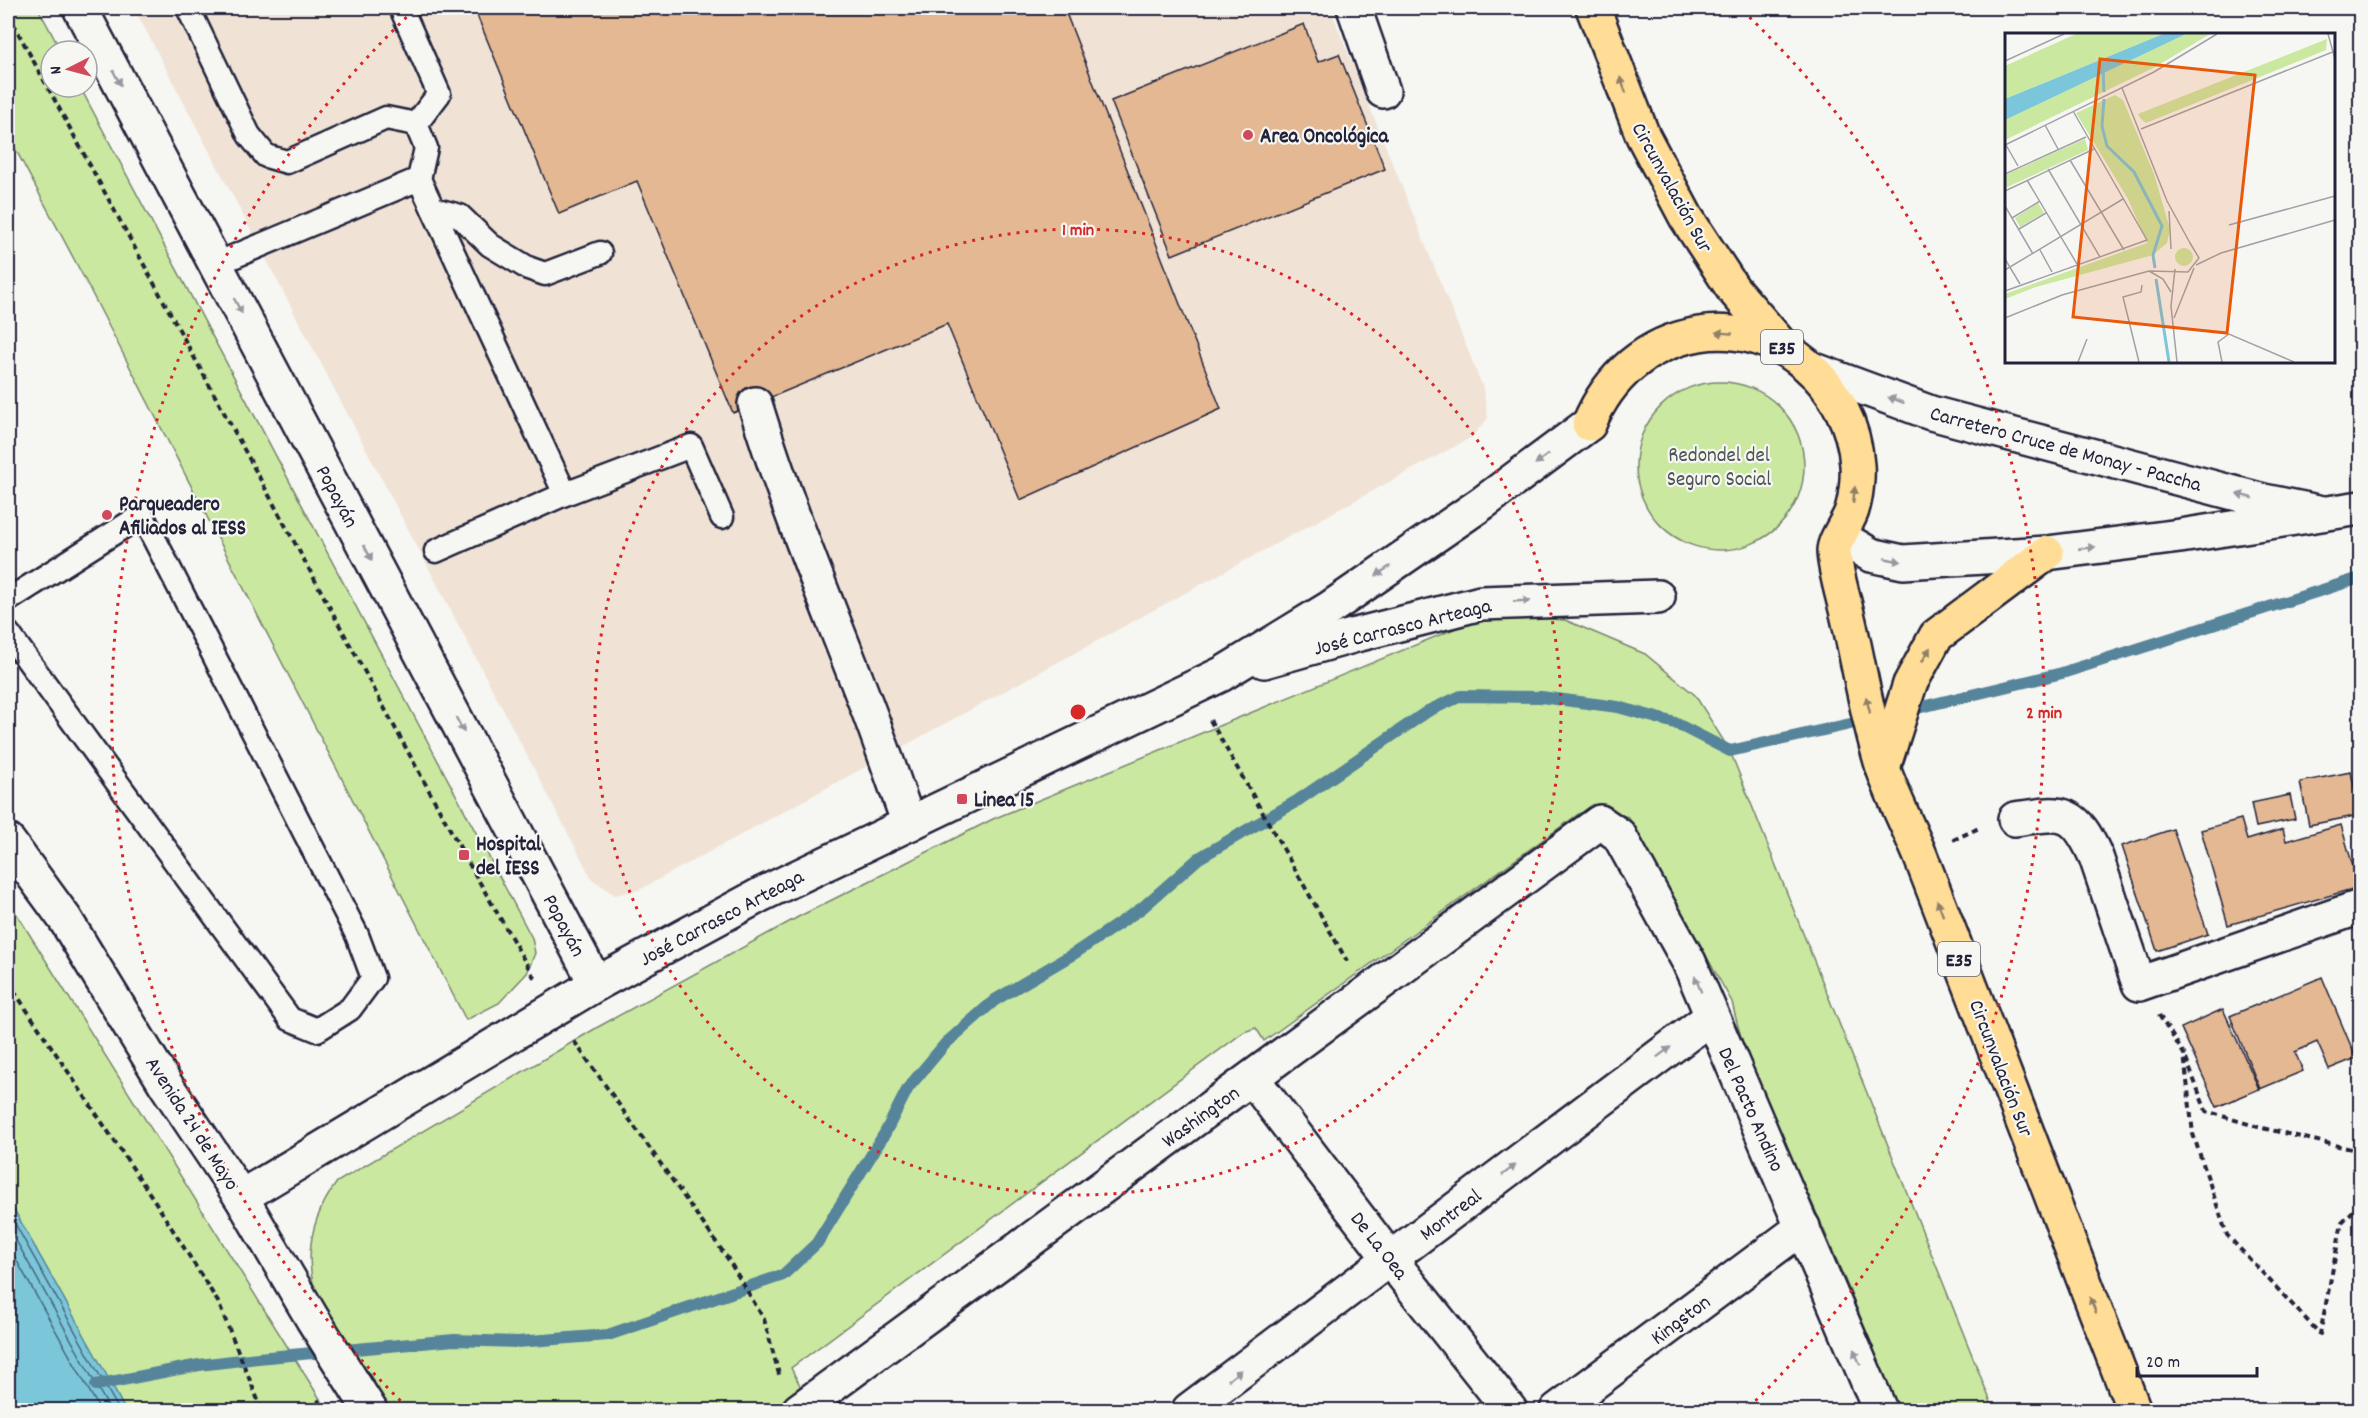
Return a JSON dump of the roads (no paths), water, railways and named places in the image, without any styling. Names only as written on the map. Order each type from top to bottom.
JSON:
[{"type":"highway","name":"Circunvalación Sur","points":[[1593,8],[1643,136],[1686,218],[1733,289],[1784,348]]},
{"type":"highway","name":"E35","points":[[1589,424],[1597,406],[1618,376],[1646,352],[1679,338],[1714,332],[1750,335],[1784,348],[1827,383],[1849,422],[1857,465],[1852,509],[1837,543]]},
{"type":"highway","name":"Circunvalación Sur","points":[[1837,543],[1883,768],[1920,855],[2134,1410]]},
{"type":"highway","points":[[1883,768],[1910,684],[1936,636],[2047,553]]},
{"type":"street","name":"Popayán","points":[[80,8],[596,984]]},
{"type":"street","points":[[1354,8],[1383,91]]},
{"type":"street","name":"Carretero Cruce de Monay - Paccha","points":[[1812,369],[1931,413],[2252,498],[2323,513]]},
{"type":"street","points":[[754,404],[810,565],[865,701],[909,824]]},
{"type":"street","name":"José Carrasco Arteaga","points":[[241,1197],[596,984],[762,894],[1222,674],[1330,608],[1484,502],[1589,424]]},
{"type":"street","name":"Carretero Cruce de Monay - Paccha","points":[[1837,543],[1871,555],[1903,562],[2047,553],[2180,536],[2361,508]]},
{"type":"street","name":"José Carrasco Arteaga","points":[[1222,674],[1356,635],[1480,603],[1658,597]]},
{"type":"street","points":[[2014,819],[2054,814],[2066,816],[2078,825],[2087,837],[2139,984],[2361,907]]},
{"type":"street","name":"Washington","points":[[810,1400],[1600,822]]},
{"type":"street","name":"Del Pacto Andino","points":[[1600,822],[1619,835],[1689,962],[1880,1410]]},
{"type":"street","name":"Avenida 24 de Mayo","points":[[8,841],[64,920],[166,1085],[241,1197],[312,1318],[370,1410]]},
{"type":"street","name":"Montreal","points":[[1189,1410],[1711,1017]]},
{"type":"street","name":"De La Oea","points":[[1252,1078],[1390,1259],[1510,1410]]},
{"type":"street","name":"Kingston","points":[[1557,1410],[1803,1227]]},
{"type":"lane","points":[[188,8],[249,135],[266,156],[287,162],[386,118],[416,124]]},
{"type":"lane","points":[[401,8],[439,94],[416,124]]},
{"type":"lane","points":[[416,124],[426,148],[419,178],[565,494]]},
{"type":"lane","points":[[216,264],[419,178]]},
{"type":"lane","points":[[433,209],[460,216],[490,245],[528,268],[545,274],[600,253]]},
{"type":"lane","points":[[436,551],[565,494],[691,446],[722,517]]},
{"type":"lane","points":[[8,600],[142,515],[357,935],[373,978],[350,1010],[317,1030],[290,1019],[8,633]]},
{"type":"water","points":[[8,1199],[125,1410],[14,1410],[8,1398]]},
{"type":"waterway","points":[[1905,711],[2062,673],[2360,578]]},
{"type":"waterway","points":[[96,1385],[199,1365],[258,1358],[454,1340],[517,1342],[608,1335],[783,1275],[817,1243],[885,1133],[908,1088],[945,1044],[995,1000],[1075,953],[1142,908],[1199,858],[1297,801],[1428,711],[1461,696],[1541,697],[1618,707],[1675,723],[1730,751],[1868,720]]},
{"type":"place","name":"Area Oncológica","points":[[1248,135]]},
{"type":"place","name":"Parqueadero Afiliados al IESS","points":[[107,515]]},
{"type":"place","name":"Linea 15","points":[[962,799]]},
{"type":"place","name":"Hospital del IESS","points":[[464,855]]},
{"type":"park label","name":"Redondel del Seguro Social","points":[[1719,466]]}]
